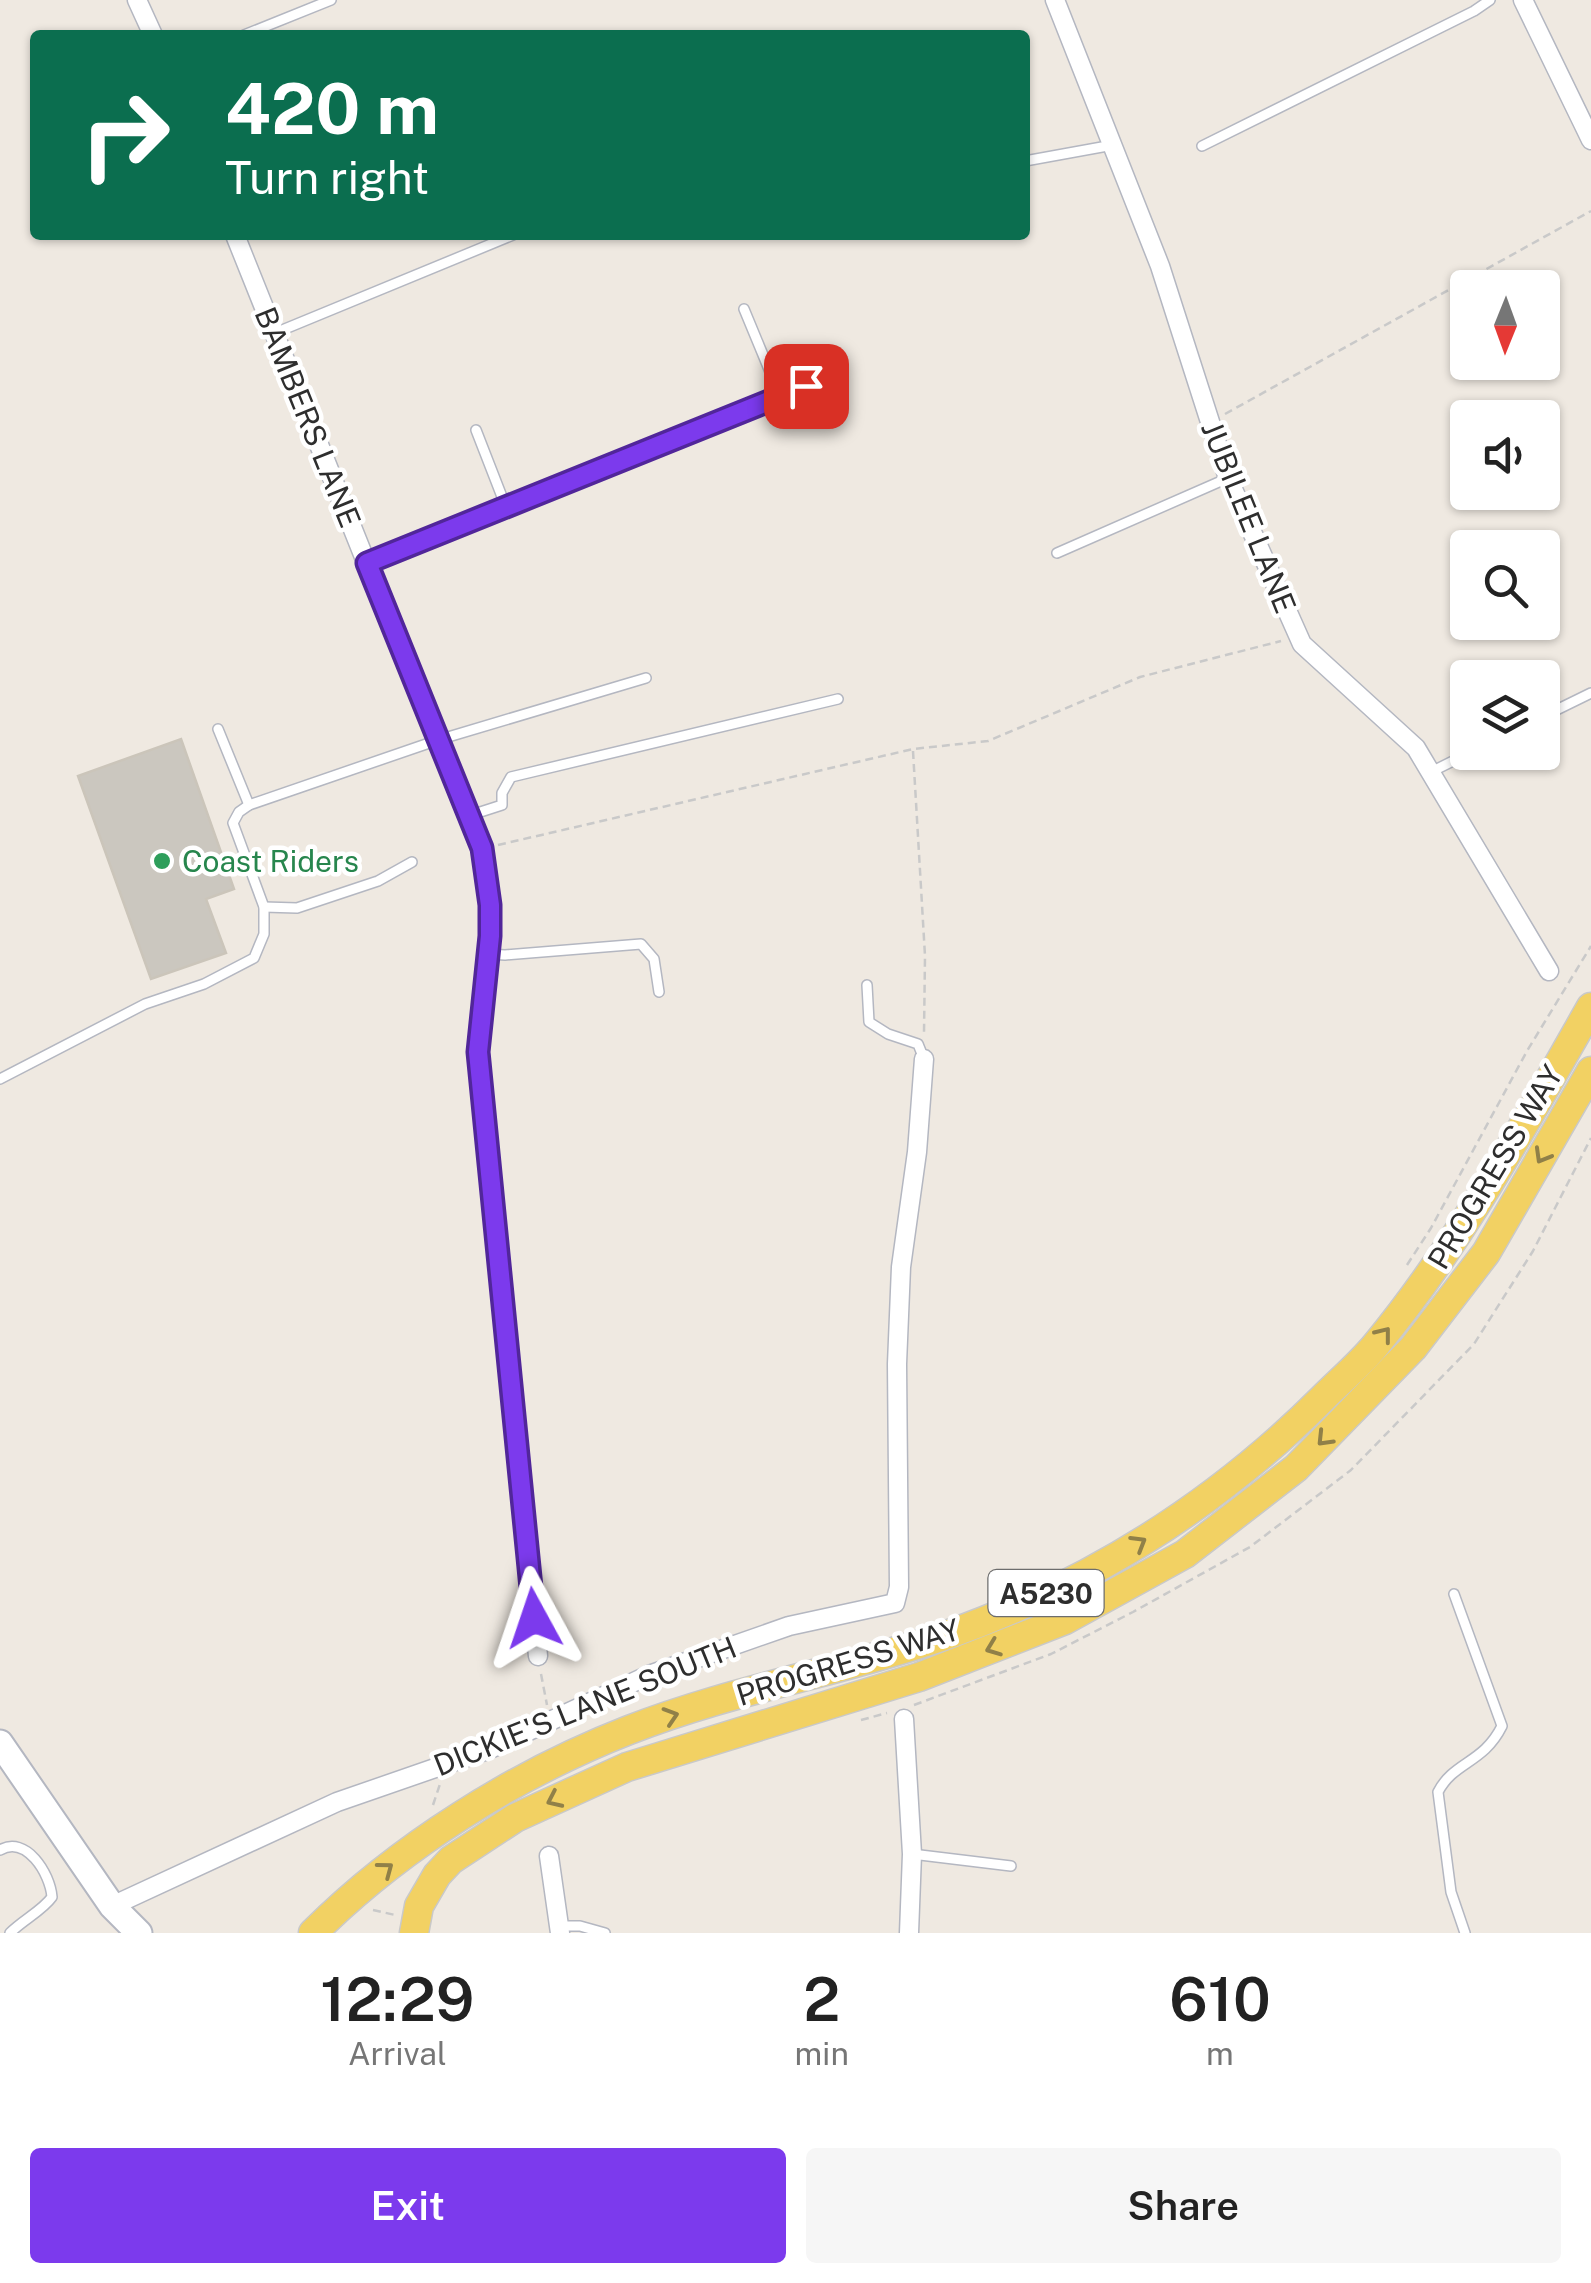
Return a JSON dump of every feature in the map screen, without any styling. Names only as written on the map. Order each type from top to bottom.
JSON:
[{"type":"main road","name":"PROGRESS WAY","points":[[313,1933],[344,1903],[428,1838],[527,1778],[628,1730],[943,1636],[1074,1582],[1184,1516],[1271,1450],[1372,1349],[1429,1276],[1485,1192],[1591,1007]]},
{"type":"main road","name":"PROGRESS WAY","points":[[415,1926],[428,1889],[452,1860],[515,1818],[626,1767],[919,1678],[1046,1627],[1185,1554],[1296,1468],[1413,1348],[1486,1253],[1591,1071]]},
{"type":"street","points":[[137,0],[151,30]]},
{"type":"street","name":"JUBILEE LANE","points":[[1055,0],[1160,266],[1228,478],[1298,637],[1416,748],[1549,971]]},
{"type":"street","points":[[1522,0],[1591,140]]},
{"type":"street","name":"BAMBERS LANE","points":[[237,240],[482,848],[490,905],[478,1052],[538,1656]]},
{"type":"street","name":"DICKIE'S LANE SOUTH","points":[[112,1906],[337,1802],[490,1749],[650,1675],[789,1626],[895,1602],[899,1587],[901,1267],[917,1152],[924,1059]]},
{"type":"street","points":[[904,1719],[912,1854],[908,1933]]},
{"type":"street","points":[[0,1743],[112,1906],[138,1933]]},
{"type":"street","points":[[549,1856],[559,1930]]},
{"type":"lane","points":[[256,30],[331,0]]},
{"type":"lane","points":[[1202,146],[1490,0]]},
{"type":"lane","points":[[1030,160],[1113,146]]},
{"type":"lane","points":[[274,333],[500,240]]},
{"type":"lane","points":[[744,309],[780,396]]},
{"type":"lane","points":[[367,563],[806,386]]},
{"type":"lane","points":[[476,430],[506,508]]},
{"type":"lane","points":[[1057,554],[1228,478]]},
{"type":"lane","points":[[0,1080],[145,1004],[204,984],[254,958],[264,934],[264,907],[233,823],[238,812],[438,740],[646,678]]},
{"type":"lane","points":[[1560,708],[1591,692]]},
{"type":"lane","points":[[468,816],[502,805],[502,794],[511,777],[838,699]]},
{"type":"lane","points":[[218,729],[248,806]]},
{"type":"lane","points":[[1430,772],[1450,762]]},
{"type":"lane","points":[[264,907],[297,908],[378,880],[412,862]]},
{"type":"lane","points":[[488,954],[641,944],[654,959],[659,992]]},
{"type":"lane","points":[[867,985],[870,1022],[888,1034],[918,1044],[924,1059]]},
{"type":"lane","points":[[1454,1594],[1502,1726],[1485,1753],[1445,1778],[1438,1792],[1450,1892],[1465,1933]]},
{"type":"lane","points":[[0,1850],[9,1845],[29,1852],[51,1886],[52,1897],[45,1907],[30,1913],[10,1933]]},
{"type":"lane","points":[[912,1854],[1012,1866]]},
{"type":"lane","points":[[559,1930],[580,1926],[605,1933]]},
{"type":"path","points":[[1209,423],[1591,211]]},
{"type":"path","points":[[482,848],[913,750],[988,741],[1140,677],[1298,637]]},
{"type":"path","points":[[913,750],[925,956],[924,1059]]},
{"type":"path","points":[[1401,1273],[1431,1228],[1527,1051],[1591,946]]},
{"type":"path","points":[[538,1656],[550,1721]]},
{"type":"path","points":[[344,1903],[415,1926]]},
{"type":"building","points":[[181,739],[234,889],[206,899],[226,953],[151,979],[78,776]]},
{"type":"place","name":"Coast Riders","points":[[162,861]]},
{"type":"route","points":[[534,1618],[478,1052],[490,936],[482,848],[367,563],[806,386]]}]
